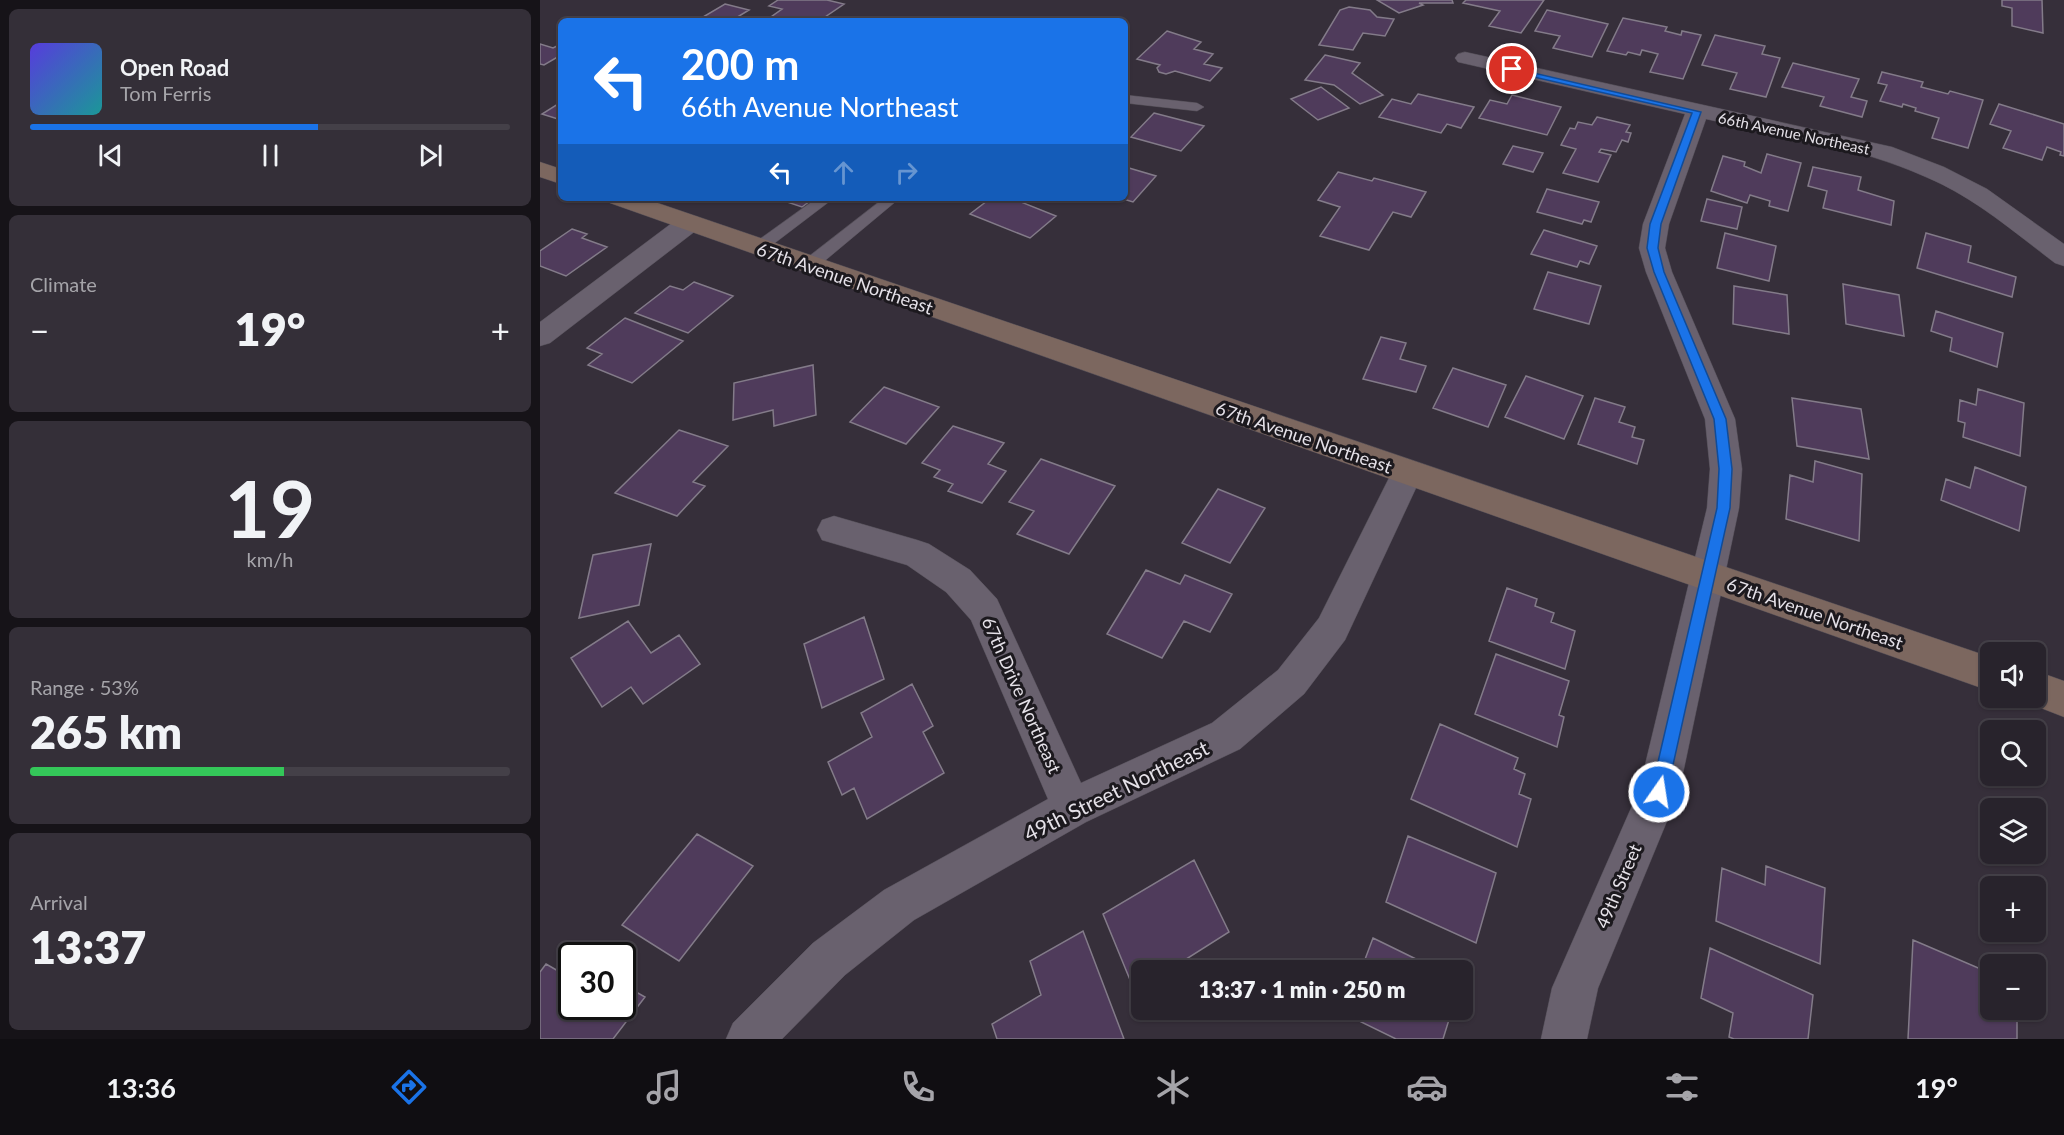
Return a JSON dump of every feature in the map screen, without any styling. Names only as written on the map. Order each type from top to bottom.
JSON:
[{"type":"street","name":"66th Avenue Northeast","points":[[1465,58],[1697,112],[1884,152],[1936,172],[1978,194],[2064,257]]},
{"type":"street","name":"49th Street","points":[[1572,1036],[1575,988],[1659,792],[1723,508],[1726,469],[1720,419],[1659,272],[1652,248],[1656,224],[1697,112]]},
{"type":"street","points":[[540,169],[558,176]]},
{"type":"street","name":"67th Avenue Northeast","points":[[627,201],[1980,671]]},
{"type":"street","points":[[540,336],[689,224]]},
{"type":"street","name":"49th Street Northeast","points":[[749,1039],[829,959],[899,905],[1072,808],[1226,736],[1291,682],[1332,629],[1407,473]]},
{"type":"street","name":"67th Drive Northeast","points":[[834,530],[916,554],[958,581],[984,610],[1072,808]]},
{"type":"street","points":[[2046,693],[2064,699]]},
{"type":"lane","points":[[1128,99],[1197,107]]},
{"type":"lane","points":[[758,248],[823,201]]},
{"type":"lane","points":[[808,265],[889,201]]},
{"type":"building","points":[[778,0],[827,0],[844,4],[823,18],[776,18],[771,17],[782,9],[769,6]]},
{"type":"building","points":[[1377,0],[1452,0],[1453,3],[1419,3],[1423,5],[1399,13]]},
{"type":"building","points":[[1466,0],[1544,0],[1521,33],[1489,26],[1500,11],[1463,3]]},
{"type":"building","points":[[2002,0],[2042,0],[2043,33],[2012,26],[2012,8],[2002,6]]},
{"type":"building","points":[[725,4],[749,10],[736,18],[703,17]]},
{"type":"building","points":[[1349,7],[1370,10],[1377,17],[1394,19],[1385,36],[1363,33],[1353,50],[1319,45],[1340,10]]},
{"type":"building","points":[[1547,10],[1608,24],[1592,57],[1553,48],[1560,36],[1535,31]]},
{"type":"building","points":[[1623,18],[1667,27],[1665,31],[1681,35],[1682,31],[1701,35],[1683,79],[1650,72],[1658,54],[1642,50],[1640,55],[1607,51]]},
{"type":"building","points":[[1167,31],[1201,42],[1194,49],[1213,54],[1204,64],[1222,68],[1210,81],[1175,71],[1166,74],[1159,72],[1157,68],[1160,65],[1137,59]]},
{"type":"building","points":[[1715,35],[1765,46],[1762,54],[1780,58],[1766,97],[1730,89],[1737,73],[1702,65]]},
{"type":"building","points":[[540,44],[553,48],[558,46],[558,57],[544,65],[540,64]]},
{"type":"building","points":[[1325,55],[1360,63],[1352,73],[1383,95],[1360,104],[1334,85],[1305,80]]},
{"type":"building","points":[[1793,63],[1859,79],[1851,97],[1867,101],[1862,117],[1820,106],[1824,97],[1782,87]]},
{"type":"building","points":[[1882,72],[1923,82],[1921,87],[1948,94],[1950,91],[1983,100],[1968,148],[1932,138],[1939,118],[1915,111],[1916,108],[1903,104],[1902,107],[1880,101],[1887,85],[1878,83]]},
{"type":"building","points":[[1321,87],[1349,108],[1318,120],[1291,99]]},
{"type":"building","points":[[1418,94],[1474,107],[1461,128],[1447,124],[1441,133],[1379,117],[1392,99],[1411,104]]},
{"type":"building","points":[[1512,95],[1561,107],[1547,135],[1479,118],[1490,100],[1507,104]]},
{"type":"building","points":[[558,104],[558,119],[542,114]]},
{"type":"building","points":[[1999,104],[2064,124],[2064,156],[2060,155],[2061,152],[2047,147],[2042,160],[2003,148],[2011,131],[1990,124]]},
{"type":"building","points":[[1154,113],[1204,126],[1181,151],[1131,137]]},
{"type":"building","points":[[1597,117],[1630,125],[1626,132],[1631,133],[1628,142],[1622,140],[1616,152],[1601,149],[1599,152],[1611,155],[1598,182],[1563,173],[1576,149],[1561,145],[1570,128],[1575,129],[1578,122],[1592,125]]},
{"type":"building","points":[[1513,146],[1543,153],[1533,172],[1503,164]]},
{"type":"building","points":[[1767,154],[1801,163],[1788,211],[1769,206],[1770,201],[1750,195],[1747,203],[1711,191],[1723,156],[1745,162],[1744,166],[1761,173]]},
{"type":"building","points":[[1813,167],[1861,177],[1858,190],[1894,201],[1891,225],[1823,208],[1827,191],[1808,186]]},
{"type":"building","points":[[1128,169],[1156,176],[1133,202],[1128,200]]},
{"type":"building","points":[[1338,172],[1372,181],[1374,178],[1426,192],[1411,217],[1393,212],[1369,250],[1320,236],[1340,207],[1318,200]]},
{"type":"building","points":[[1547,189],[1599,202],[1591,222],[1584,220],[1582,224],[1537,212]]},
{"type":"building","points":[[1707,199],[1742,207],[1737,229],[1701,221]]},
{"type":"building","points":[[784,201],[810,201],[802,207]]},
{"type":"building","points":[[987,201],[1018,201],[1056,216],[1030,238],[970,214]]},
{"type":"building","points":[[572,229],[587,234],[582,238],[607,247],[566,276],[540,266],[540,251]]},
{"type":"building","points":[[1544,230],[1597,246],[1589,264],[1580,261],[1577,267],[1531,254]]},
{"type":"building","points":[[1725,233],[1776,246],[1769,281],[1717,268]]},
{"type":"building","points":[[1926,233],[1971,246],[1968,262],[2016,277],[2012,297],[1917,268]]},
{"type":"building","points":[[1548,272],[1601,286],[1589,324],[1534,309]]},
{"type":"building","points":[[694,282],[733,296],[688,333],[635,313],[670,286],[683,290]]},
{"type":"building","points":[[1843,284],[1899,295],[1904,336],[1846,324]]},
{"type":"building","points":[[1734,286],[1787,295],[1789,334],[1733,324]]},
{"type":"building","points":[[1936,311],[2003,333],[1997,367],[1950,351],[1952,338],[1931,331]]},
{"type":"building","points":[[625,318],[683,341],[632,383],[588,365],[602,354],[587,348]]},
{"type":"building","points":[[1381,337],[1406,343],[1400,359],[1426,366],[1416,392],[1363,379]]},
{"type":"building","points":[[813,365],[816,415],[774,426],[773,410],[733,420],[734,383]]},
{"type":"building","points":[[1453,368],[1506,385],[1488,427],[1433,408]]},
{"type":"building","points":[[1526,376],[1583,396],[1564,439],[1505,417]]},
{"type":"building","points":[[884,387],[939,407],[906,444],[850,422]]},
{"type":"building","points":[[1978,389],[2024,403],[2020,456],[1963,437],[1965,423],[1958,421],[1960,400],[1976,405]]},
{"type":"building","points":[[1595,398],[1625,407],[1619,422],[1635,427],[1632,437],[1644,440],[1637,464],[1578,444]]},
{"type":"building","points":[[1792,398],[1861,409],[1869,459],[1797,446]]},
{"type":"building","points":[[953,426],[1004,443],[988,464],[1006,471],[982,503],[948,491],[953,484],[934,477],[940,470],[922,463]]},
{"type":"building","points":[[679,430],[728,446],[693,482],[705,486],[677,516],[615,493]]},
{"type":"building","points":[[1041,459],[1115,486],[1069,554],[1017,534],[1034,511],[1009,502]]},
{"type":"building","points":[[1815,461],[1862,474],[1859,541],[1786,519],[1790,475],[1813,482]]},
{"type":"building","points":[[1975,467],[2026,487],[2019,531],[1941,500],[1946,479],[1970,488]]},
{"type":"building","points":[[1218,489],[1265,508],[1230,563],[1182,543]]},
{"type":"building","points":[[651,544],[639,605],[579,618],[593,555]]},
{"type":"building","points":[[1146,570],[1180,584],[1185,575],[1232,594],[1210,632],[1184,621],[1162,658],[1107,634]]},
{"type":"building","points":[[1507,588],[1537,599],[1535,606],[1554,613],[1551,622],[1575,631],[1565,669],[1489,641]]},
{"type":"building","points":[[864,617],[884,679],[822,708],[804,644]]},
{"type":"building","points":[[628,621],[651,653],[679,635],[700,664],[643,704],[631,687],[602,707],[571,658]]},
{"type":"building","points":[[1496,654],[1569,681],[1559,715],[1564,717],[1557,747],[1475,714]]},
{"type":"building","points":[[912,684],[933,726],[923,732],[944,773],[867,819],[854,788],[842,795],[828,762],[872,737],[861,713]]},
{"type":"building","points":[[1440,724],[1518,758],[1514,769],[1525,774],[1519,794],[1531,799],[1517,847],[1411,799]]},
{"type":"building","points":[[697,834],[753,866],[679,961],[622,925]]},
{"type":"building","points":[[1408,836],[1496,873],[1476,943],[1386,902]]},
{"type":"building","points":[[1194,860],[1229,932],[1185,960],[1131,960],[1131,982],[1103,914]]},
{"type":"building","points":[[1766,866],[1825,888],[1820,964],[1716,921],[1722,868],[1765,885]]},
{"type":"building","points":[[1083,931],[1124,1039],[997,1039],[992,1024],[1041,995],[1030,961]]},
{"type":"building","points":[[1373,938],[1418,960],[1365,960]]},
{"type":"building","points":[[1913,940],[1980,969],[1980,1020],[2017,1020],[2017,1039],[1908,1039]]},
{"type":"building","points":[[1710,948],[1813,995],[1808,1039],[1734,1039],[1729,1037],[1733,1013],[1701,998]]},
{"type":"building","points":[[546,964],[558,971],[558,1020],[627,1020],[613,1039],[540,1039],[540,972]]},
{"type":"building","points":[[636,992],[645,997],[636,1009]]},
{"type":"building","points":[[1357,1020],[1449,1020],[1443,1039],[1396,1039]]},
{"type":"route","points":[[1512,69],[1697,112],[1656,224],[1652,248],[1659,272],[1720,419],[1726,469],[1723,508],[1659,792]]}]
